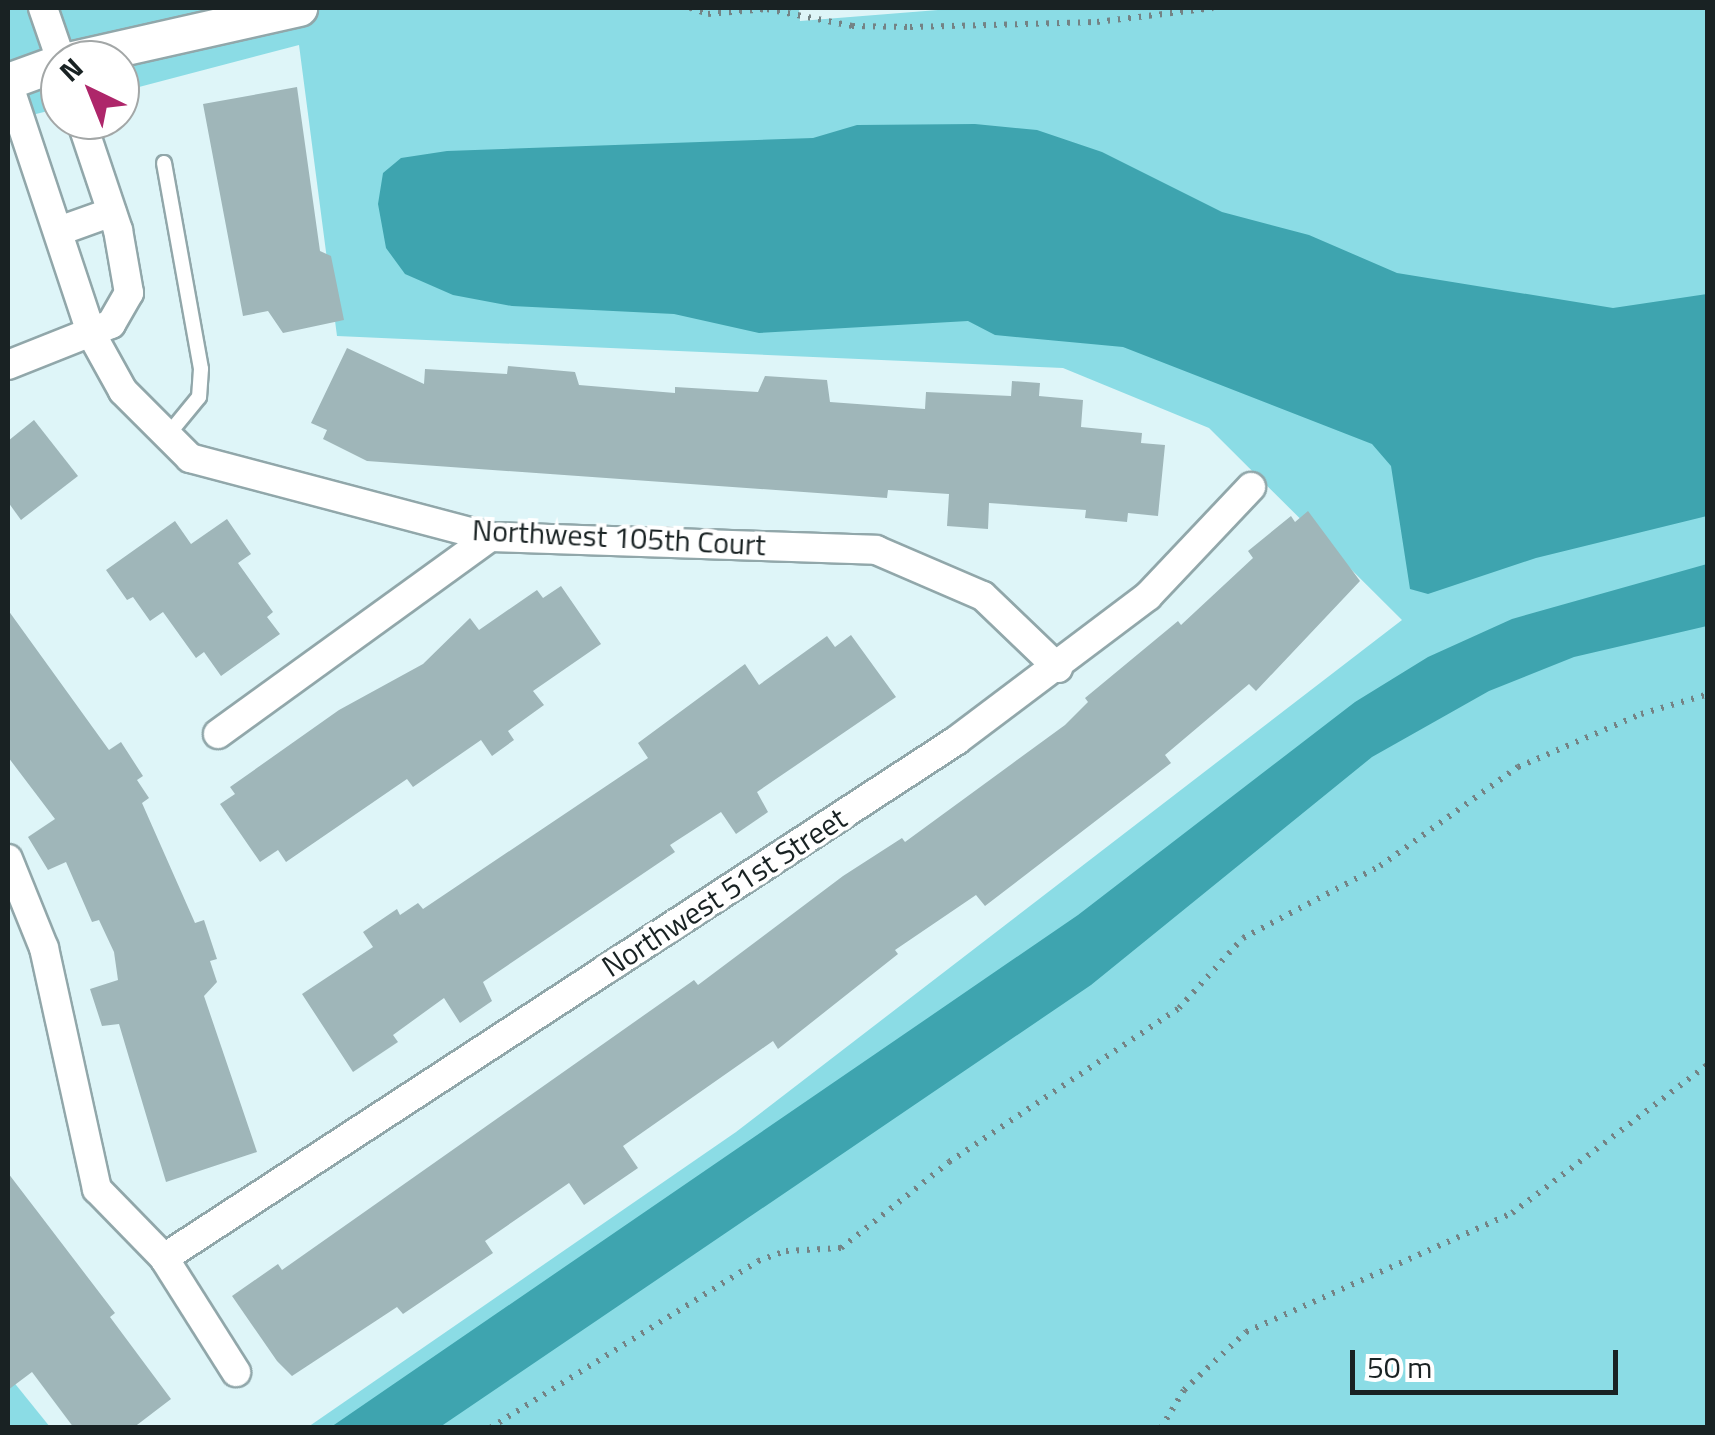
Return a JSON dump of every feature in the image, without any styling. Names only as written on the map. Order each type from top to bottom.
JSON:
[{"type":"street","points":[[44,8],[55,40]]},
{"type":"street","points":[[140,44],[299,8]]},
{"type":"street","points":[[8,82],[40,70]]},
{"type":"street","name":"Northwest 105th Court","points":[[8,82],[92,335],[124,391],[190,458],[490,537],[876,550],[983,596],[1058,668]]},
{"type":"street","points":[[8,365],[92,335],[111,324],[129,294],[112,212],[88,140]]},
{"type":"street","points":[[59,230],[112,212]]},
{"type":"street","name":"Northwest 51st Street","points":[[164,1258],[1058,668],[1188,559],[1250,487]]},
{"type":"street","points":[[218,734],[490,537]]},
{"type":"street","points":[[8,859],[44,948],[97,1188],[164,1258],[236,1372]]},
{"type":"lane","points":[[164,163],[201,369],[198,397],[182,424],[166,436]]},
{"type":"path","points":[[690,8],[708,14],[767,9],[852,26],[910,27],[1097,22],[1213,8]]},
{"type":"path","points":[[490,1428],[758,1261],[786,1251],[841,1248],[991,1132],[1178,1008],[1243,938],[1380,866],[1518,766],[1641,714],[1708,694]]},
{"type":"path","points":[[1161,1428],[1194,1379],[1246,1332],[1512,1212],[1708,1064]]},
{"type":"shaded area","points":[[8,8],[799,8],[800,21],[963,8],[1707,8],[1707,1427],[308,1427],[736,1132],[1402,620],[1209,428],[1063,368],[337,336],[299,45],[140,87],[140,40],[40,40],[40,113],[8,121]]},
{"type":"shaded area","points":[[975,124],[1037,130],[1102,152],[1222,212],[1309,235],[1397,273],[1613,308],[1707,294],[1707,516],[1536,558],[1428,594],[1410,589],[1391,466],[1372,444],[1123,347],[995,335],[968,321],[759,333],[674,314],[512,306],[453,295],[405,274],[386,248],[378,204],[383,173],[401,158],[447,151],[813,138],[857,125]]},
{"type":"shaded area","points":[[1707,564],[1707,626],[1574,657],[1489,691],[1372,757],[1091,985],[440,1427],[331,1427],[1078,915],[1355,702],[1428,657],[1512,619]]},
{"type":"shaded area","points":[[8,1375],[50,1427],[8,1427]]},
{"type":"building","points":[[297,87],[320,251],[331,256],[344,320],[283,333],[268,311],[243,316],[203,104]]},
{"type":"building","points":[[347,348],[424,384],[425,369],[507,374],[508,366],[575,372],[579,385],[675,393],[675,387],[758,392],[765,376],[827,380],[830,402],[925,409],[926,392],[1011,396],[1012,381],[1040,383],[1039,396],[1083,400],[1081,427],[1142,433],[1141,443],[1165,445],[1158,516],[1128,513],[1127,522],[1085,518],[1086,510],[989,503],[988,529],[947,526],[949,494],[888,490],[887,498],[367,461],[323,439],[327,430],[311,423]]},
{"type":"building","points":[[34,420],[78,476],[21,520],[8,502],[8,441]]},
{"type":"building","points":[[1308,511],[1360,581],[1256,691],[1249,684],[1165,755],[1171,763],[985,906],[976,895],[895,950],[898,954],[778,1049],[773,1041],[623,1146],[638,1168],[584,1205],[569,1183],[485,1241],[493,1253],[403,1314],[397,1307],[292,1376],[277,1361],[232,1296],[278,1264],[282,1270],[694,980],[698,985],[843,876],[902,838],[905,842],[1065,725],[1088,702],[1085,698],[1178,621],[1181,625],[1253,558],[1248,551],[1291,516],[1295,522]]},
{"type":"building","points":[[227,519],[251,554],[238,563],[273,612],[267,617],[280,634],[221,676],[204,652],[196,658],[163,612],[150,621],[133,597],[127,600],[106,570],[175,521],[191,544]]},
{"type":"building","points":[[561,586],[601,644],[533,691],[544,705],[508,731],[514,740],[492,756],[481,740],[413,787],[407,779],[286,862],[278,850],[260,862],[220,804],[235,794],[230,787],[339,710],[423,664],[470,618],[479,630],[537,590],[543,598]]},
{"type":"building","points":[[8,610],[109,750],[121,742],[143,776],[137,780],[149,798],[142,803],[195,923],[204,920],[217,959],[210,961],[217,982],[204,996],[257,1152],[166,1182],[119,1024],[102,1026],[90,989],[118,980],[114,952],[99,920],[92,922],[66,862],[48,870],[28,837],[55,819],[8,757]]},
{"type":"building","points":[[851,635],[896,697],[757,792],[768,812],[736,834],[721,812],[670,845],[675,852],[483,982],[492,1001],[460,1023],[444,998],[393,1035],[398,1042],[353,1072],[302,994],[373,947],[363,932],[397,909],[400,915],[418,903],[423,909],[648,758],[638,743],[745,664],[759,685],[827,636],[835,647]]},
{"type":"building","points":[[8,1173],[115,1313],[110,1317],[171,1399],[133,1428],[74,1428],[32,1372],[8,1390]]}]
